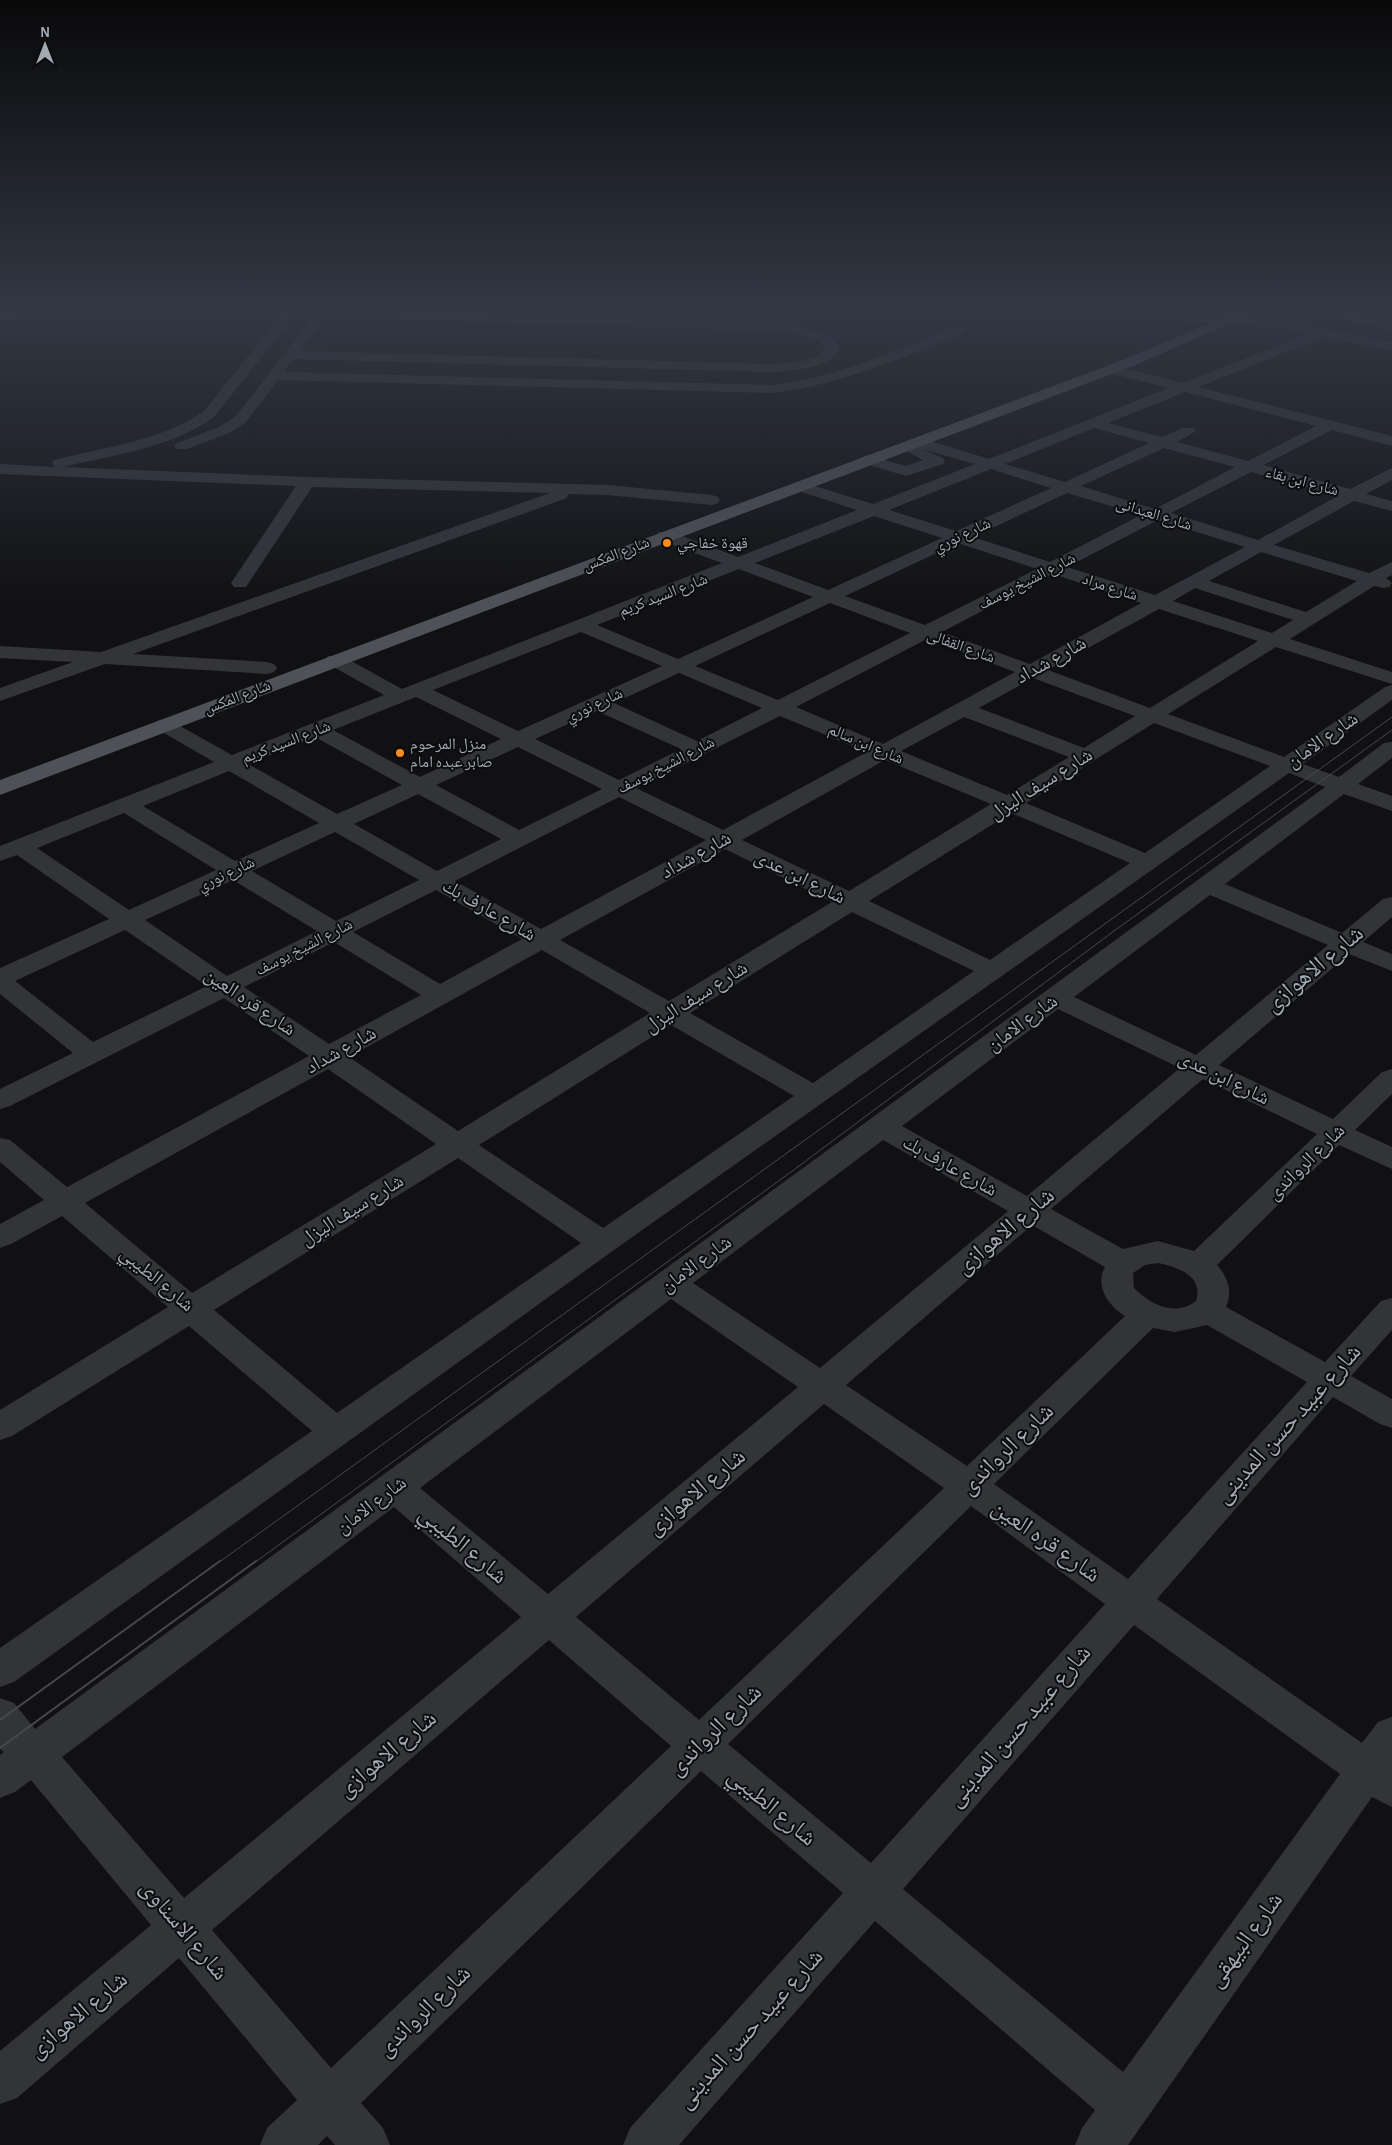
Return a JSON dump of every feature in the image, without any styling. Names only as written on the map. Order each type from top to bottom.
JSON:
[{"type":"main road","points":[[904,429],[963,407]]},
{"type":"main road","name":"شارع المكس","points":[[0,788],[799,486],[865,449],[910,444],[1009,407]]},
{"type":"main road","points":[[676,514],[731,493]]},
{"type":"main road","points":[[316,649],[353,635]]},
{"type":"main road","name":"شارع المكس","points":[[230,682],[275,665]]},
{"type":"street","points":[[32,470],[185,430],[206,418],[215,407]]},
{"type":"street","points":[[140,442],[168,452],[212,436],[233,425],[250,407]]},
{"type":"street","name":"شارع السيد كريم","points":[[10,850],[1138,407]]},
{"type":"street","points":[[1260,407],[1392,441]]},
{"type":"street","name":"شارع ابن بقاء","points":[[1096,424],[1392,506]]},
{"type":"street","name":"شارع الشيخ يوسف","points":[[0,1100],[779,708],[1330,425]]},
{"type":"street","name":"شارع نوري","points":[[0,979],[1188,431]]},
{"type":"street","points":[[865,449],[906,471],[938,461],[910,444]]},
{"type":"street","name":"شارع العبدانى","points":[[910,444],[992,465],[1260,546],[1385,577]]},
{"type":"street","points":[[105,474],[141,461]]},
{"type":"street","points":[[0,469],[307,482],[577,490],[712,500]]},
{"type":"street","name":"شارع شداد","points":[[0,1236],[1392,473]]},
{"type":"street","points":[[240,583],[307,482]]},
{"type":"street","name":"شارع مراد","points":[[799,486],[1392,678]]},
{"type":"street","points":[[0,695],[577,490]]},
{"type":"street","name":"شارع القفالى","points":[[664,536],[1392,804]]},
{"type":"street","name":"شارع سيف اليزل","points":[[0,1427],[1309,619],[1385,577]]},
{"type":"street","points":[[1194,582],[1309,619]]},
{"type":"street","name":"شارع ابن سالم","points":[[584,626],[1148,862]]},
{"type":"street","points":[[0,652],[275,665]]},
{"type":"street","name":"شارع ابن عدى","points":[[335,660],[519,740],[992,971]]},
{"type":"street","name":"شارع الامان","points":[[0,1670],[603,1243],[1392,691]]},
{"type":"street","points":[[597,704],[698,749]]},
{"type":"street","points":[[963,709],[1086,756]]},
{"type":"street","name":"شارع عارف بك","points":[[164,725],[814,1095]]},
{"type":"street","points":[[317,730],[519,839]]},
{"type":"street","name":"شارع الامان","points":[[0,1779],[1392,748]]},
{"type":"street","points":[[126,805],[440,996]]},
{"type":"street","name":"شارع قره العين","points":[[10,850],[127,920],[603,1243]]},
{"type":"street","points":[[1208,885],[1392,963]]},
{"type":"street","name":"شارع الاهوازى","points":[[0,2081],[1392,904]]},
{"type":"street","points":[[0,979],[91,1054]]},
{"type":"street","name":"شارع ابن عدى","points":[[1056,998],[1392,1159]]},
{"type":"street","name":"شارع الرواندى","points":[[1197,1266],[1392,1078]]},
{"type":"street","name":"شارع عارف بك","points":[[881,1127],[1123,1263]]},
{"type":"street","name":"شارع الطيبي","points":[[0,1147],[336,1432]]},
{"type":"street","points":[[1158,1252],[1179,1256],[1197,1266],[1208,1276],[1214,1288],[1213,1300],[1206,1310],[1190,1319],[1169,1320],[1147,1315],[1132,1306],[1122,1296],[1116,1284],[1117,1273],[1123,1263],[1138,1255],[1158,1252]]},
{"type":"street","name":"شارع قره العين","points":[[670,1283],[969,1486],[1379,1779]]},
{"type":"street","name":"شارع عبيد حسن المدينى","points":[[647,2145],[1130,1600],[1392,1309]]},
{"type":"street","points":[[1206,1310],[1392,1415]]},
{"type":"street","name":"شارع الرواندى","points":[[284,2145],[1147,1315]]},
{"type":"street","name":"شارع الطيبي","points":[[395,1487],[1126,2106]]},
{"type":"street","name":"شارع الاسناوى","points":[[0,1716],[15,1737],[34,1754],[366,2145]]},
{"type":"street","name":"شارع البيهقى","points":[[1099,2145],[1126,2106],[1379,1779],[1392,1735]]},
{"type":"tram line","points":[[218,1563],[1392,717]]},
{"type":"tram line","points":[[254,1563],[795,1169],[1114,931],[1392,730]]},
{"type":"tram line","points":[[0,1720],[220,1561]]},
{"type":"tram line","points":[[0,1748],[256,1561]]},
{"type":"place","name":"قهوة خفاجي","points":[[667,543]]},
{"type":"place","name":"منزل المرحوم صابر عبده امام","points":[[400,753]]}]
